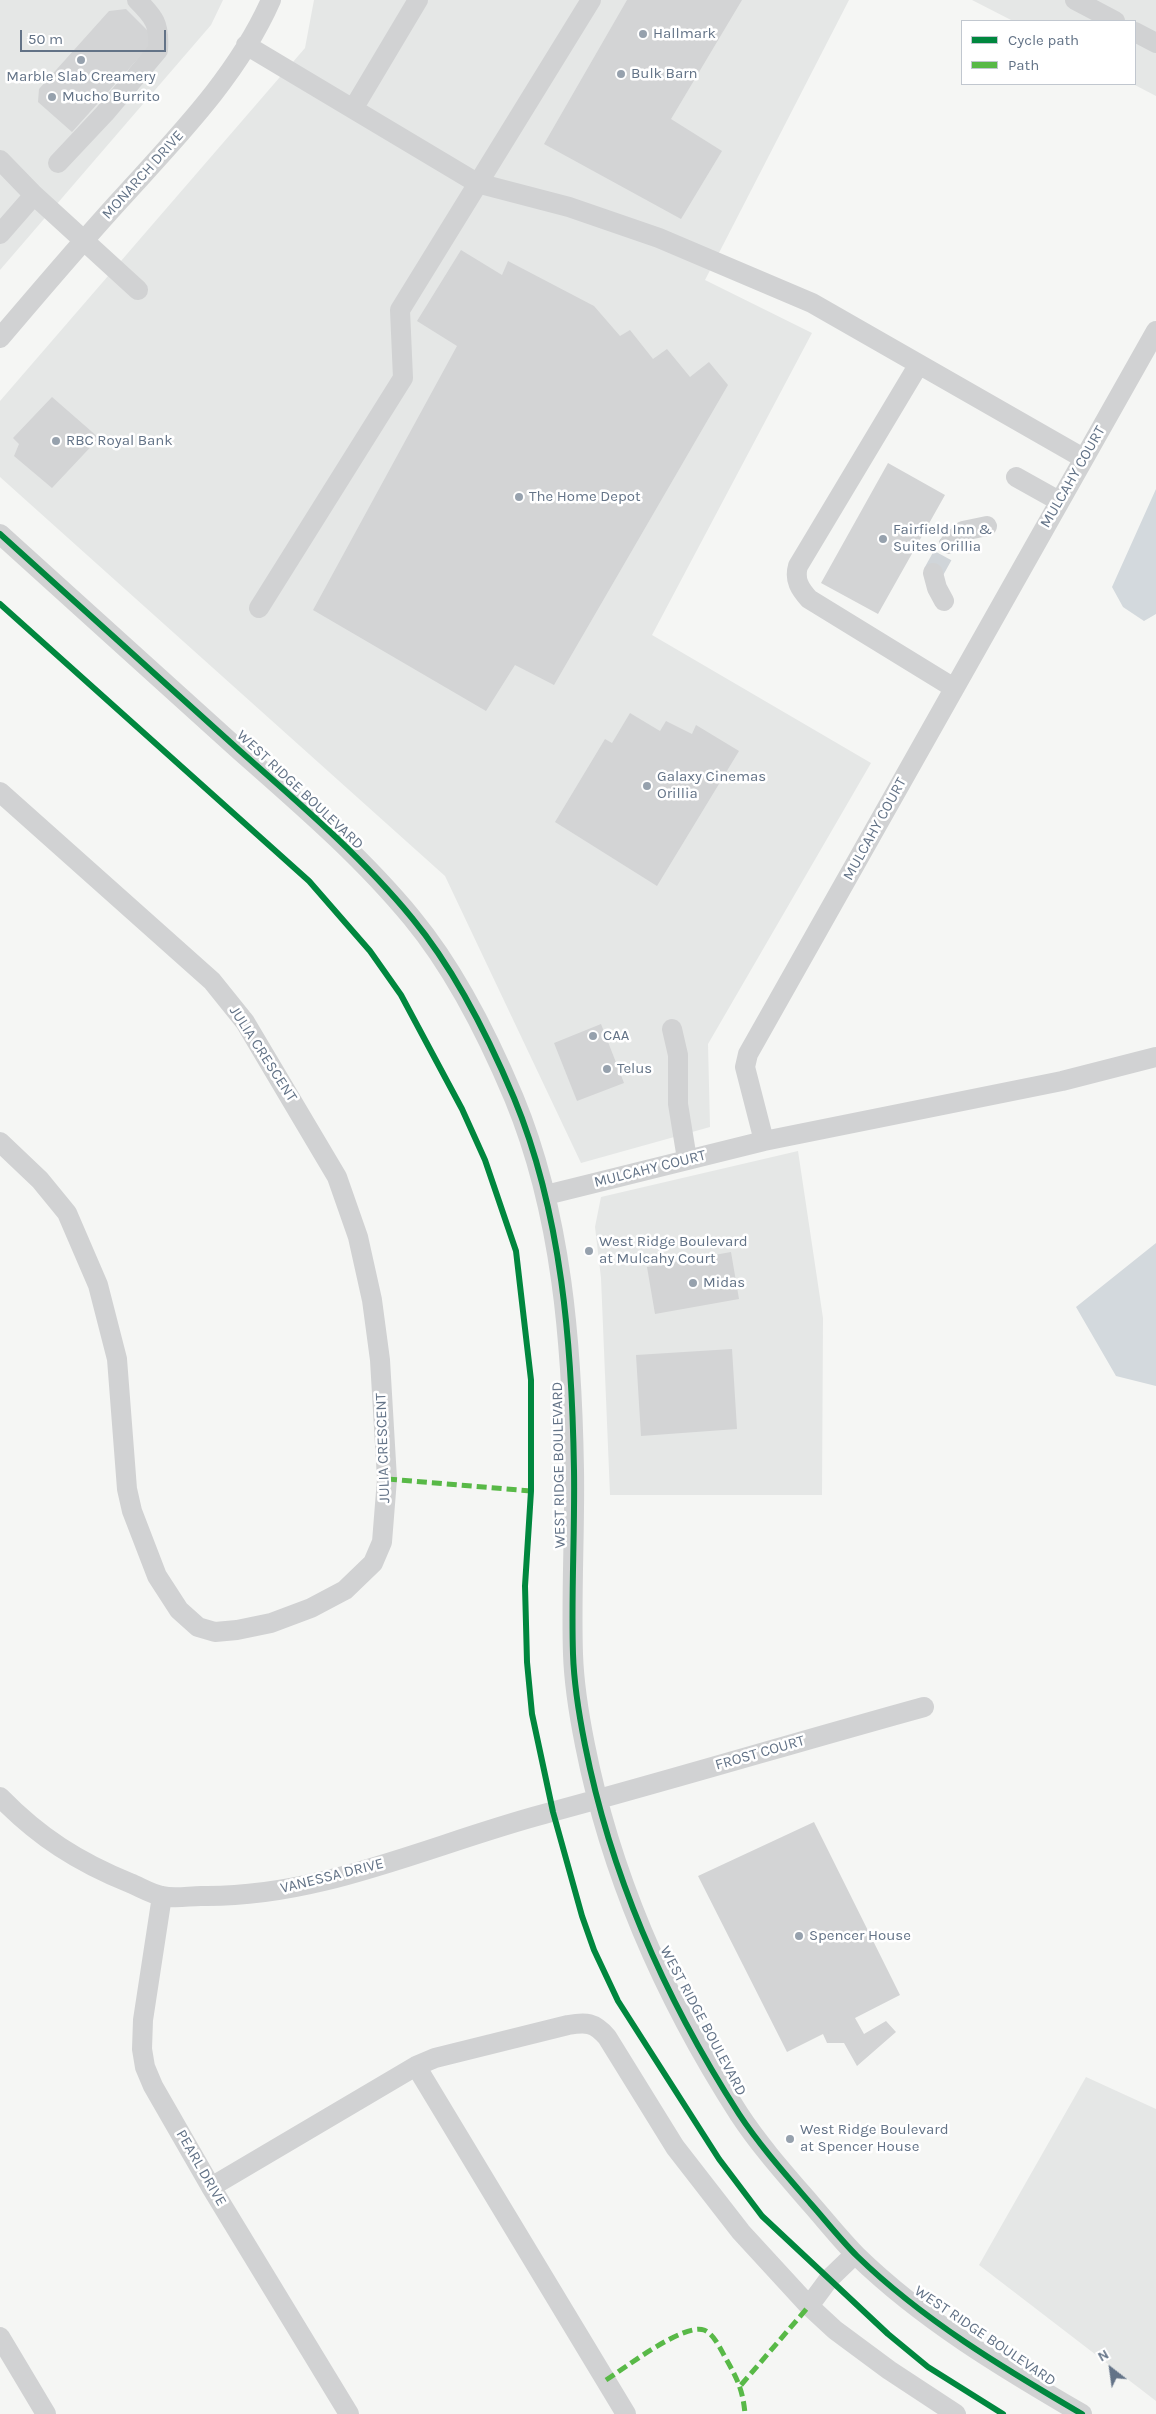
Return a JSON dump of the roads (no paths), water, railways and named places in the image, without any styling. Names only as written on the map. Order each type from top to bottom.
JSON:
[{"type":"street","points":[[58,163],[105,113],[158,50],[159,39],[156,21],[137,0]]},
{"type":"street","name":"MONARCH DRIVE","points":[[0,338],[84,240],[204,108],[246,45],[271,0]]},
{"type":"street","points":[[354,109],[418,0]]},
{"type":"street","points":[[259,608],[403,378],[400,310],[591,0]]},
{"type":"street","points":[[1075,0],[1113,20]]},
{"type":"street","points":[[1136,33],[1156,43]]},
{"type":"street","points":[[246,45],[477,183],[569,207],[659,238],[812,303],[1084,458]]},
{"type":"street","points":[[0,160],[34,195],[138,290]]},
{"type":"street","points":[[0,234],[34,195]]},
{"type":"street","name":"MULCAHY COURT","points":[[546,1195],[764,1141],[745,1067],[748,1054],[1156,331]]},
{"type":"street","points":[[918,364],[798,566],[796,574],[797,582],[809,599],[954,688]]},
{"type":"street","points":[[1016,477],[1059,501]]},
{"type":"street","points":[[949,544],[963,531],[987,526]]},
{"type":"street","name":"WEST RIDGE BOULEVARD","points":[[0,534],[325,827],[413,919],[472,1010],[515,1100],[546,1195],[568,1336],[574,1470],[573,1658],[576,1702],[596,1801],[617,1868],[648,1944],[684,2019],[741,2116],[783,2171],[855,2254],[926,2315],[1016,2375],[1082,2414]]},
{"type":"street","points":[[933,573],[937,588],[944,601]]},
{"type":"street","name":"JULIA CRESCENT","points":[[0,792],[212,980],[245,1022],[338,1177],[358,1237],[372,1300],[380,1360],[387,1479],[382,1542],[373,1563],[345,1590],[311,1608],[271,1623],[237,1630],[215,1632],[198,1626],[179,1610],[157,1576],[132,1511],[127,1489],[116,1359],[98,1285],[67,1213],[40,1180],[0,1142]]},
{"type":"street","points":[[672,1029],[678,1055],[678,1104],[687,1159]]},
{"type":"street","points":[[764,1141],[1062,1081],[1156,1057]]},
{"type":"street","name":"FROST COURT","points":[[596,1801],[924,1707]]},
{"type":"street","name":"VANESSA DRIVE","points":[[0,1797],[27,1824],[63,1851],[99,1871],[162,1896],[227,1897],[291,1889],[342,1877],[546,1813],[596,1801]]},
{"type":"street","name":"PEARL DRIVE","points":[[162,1896],[143,2020],[142,2049],[145,2066],[153,2086],[211,2187],[349,2414]]},
{"type":"street","points":[[211,2187],[416,2066],[435,2058],[568,2025],[583,2022],[594,2024],[607,2037],[675,2147],[740,2232],[809,2306],[835,2330],[889,2370],[956,2414]]},
{"type":"street","points":[[416,2066],[626,2414]]},
{"type":"street","points":[[809,2306],[829,2279],[855,2254]]},
{"type":"street","points":[[0,2337],[46,2414]]},
{"type":"tunnel","points":[[933,573],[949,544]]},
{"type":"place","name":"Hallmark","points":[[643,34]]},
{"type":"place","name":"Marble Slab Creamery","points":[[81,60]]},
{"type":"place","name":"Bulk Barn","points":[[621,74]]},
{"type":"place","name":"Mucho Burrito","points":[[52,97]]},
{"type":"place","name":"RBC Royal Bank","points":[[56,441]]},
{"type":"place","name":"The Home Depot","points":[[519,497]]},
{"type":"place","name":"Fairfield Inn & Suites Orillia","points":[[883,539]]},
{"type":"place","name":"Galaxy Cinemas Orillia","points":[[647,786]]},
{"type":"place","name":"CAA","points":[[593,1036]]},
{"type":"place","name":"Telus","points":[[607,1069]]},
{"type":"place","name":"West Ridge Boulevard at Mulcahy Court","points":[[589,1251]]},
{"type":"place","name":"Midas","points":[[693,1283]]},
{"type":"place","name":"Spencer House","points":[[799,1936]]},
{"type":"place","name":"West Ridge Boulevard at Spencer House","points":[[790,2139]]}]
